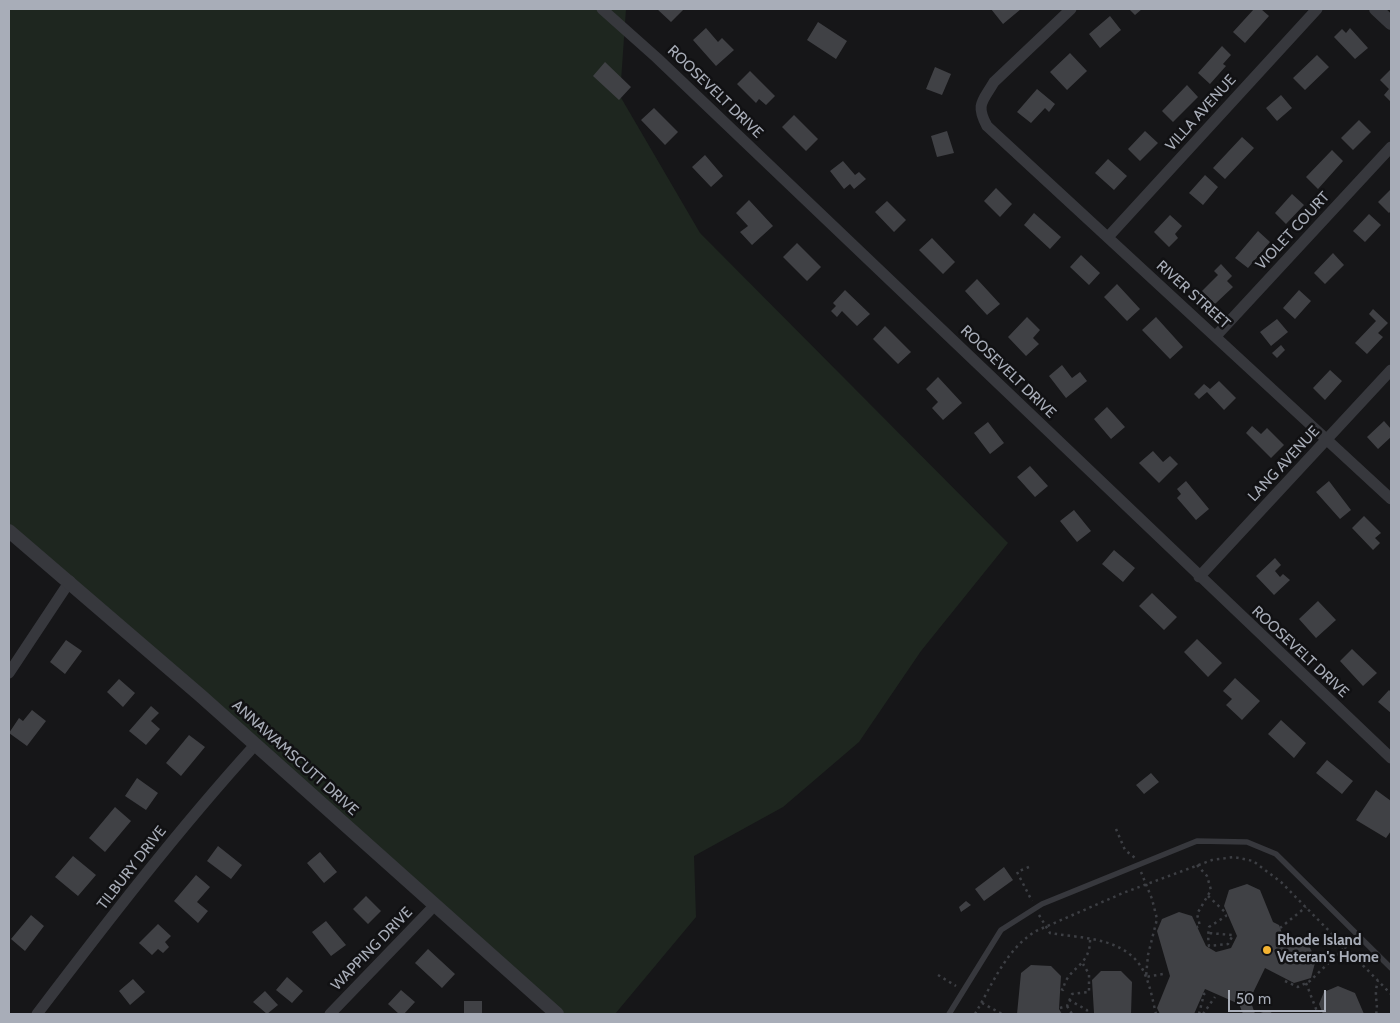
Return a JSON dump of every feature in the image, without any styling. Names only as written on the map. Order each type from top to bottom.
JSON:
[{"type":"street","name":"ROOSEVELT DRIVE","points":[[602,9],[657,58],[1199,577],[1391,758]]},
{"type":"street","name":"RIVER STREET","points":[[1070,9],[994,82],[981,102],[980,110],[987,126],[1391,498]]},
{"type":"street","name":"VILLA AVENUE","points":[[1108,237],[1317,9]]},
{"type":"street","points":[[1376,9],[1391,23]]},
{"type":"street","name":"VIOLET COURT","points":[[1216,336],[1391,146]]},
{"type":"street","name":"LANG AVENUE","points":[[1199,577],[1391,370]]},
{"type":"street","name":"ANNAWAMSCUTT DRIVE","points":[[9,531],[70,581],[255,744],[553,1013]]},
{"type":"street","points":[[9,673],[70,581]]},
{"type":"street","name":"TILBURY DRIVE","points":[[37,1014],[206,798],[255,744]]},
{"type":"street","name":"WAPPING DRIVE","points":[[330,1014],[435,905]]},
{"type":"lane","points":[[949,1014],[1001,930],[1035,908],[1197,841],[1247,842],[1276,854],[1391,968]]},
{"type":"path","points":[[1116,830],[1125,850],[1134,856],[1146,884],[1157,919],[1148,955],[1146,977]]},
{"type":"path","points":[[975,1014],[1011,953],[1024,939],[1045,926],[1197,865],[1212,860],[1234,857],[1253,862],[1281,882],[1391,994]]},
{"type":"path","points":[[1197,865],[1207,876],[1210,890],[1197,914],[1200,926],[1197,927]]},
{"type":"path","points":[[1029,868],[1017,872],[1050,933],[1108,941],[1122,949],[1140,965],[1146,977],[1156,1014]]},
{"type":"path","points":[[1208,896],[1225,912],[1226,916],[1211,924],[1208,933],[1209,946],[1228,944],[1233,935],[1208,933]]},
{"type":"path","points":[[1280,928],[1306,908]]},
{"type":"path","points":[[1061,989],[1063,990],[1069,976],[1089,956],[1090,938]]},
{"type":"path","points":[[1285,981],[1298,987],[1306,983],[1345,946]]},
{"type":"path","points":[[1067,1006],[1072,994],[1089,992],[1089,974],[1083,964]]},
{"type":"path","points":[[1146,977],[1163,974]]},
{"type":"path","points":[[938,975],[964,990]]},
{"type":"path","points":[[1376,1014],[1374,992],[1378,980]]},
{"type":"path","points":[[1306,983],[1318,1014]]},
{"type":"path","points":[[1199,1014],[1204,994],[1208,992]]},
{"type":"path","points":[[1203,1014],[1215,997]]},
{"type":"path","points":[[1069,1000],[1087,1010],[1087,1014]]},
{"type":"path","points":[[982,1002],[1002,1014]]},
{"type":"path","points":[[1060,1008],[1067,1006]]},
{"type":"path","points":[[1067,1006],[1072,1014]]},
{"type":"shaded area","points":[[9,9],[626,9],[620,96],[700,233],[1008,543],[921,651],[859,742],[783,807],[694,856],[696,917],[615,1014],[564,1014],[9,524]]},
{"type":"building","points":[[657,9],[684,9],[671,22]]},
{"type":"building","points":[[991,9],[1021,9],[1003,24]]},
{"type":"building","points":[[1129,9],[1142,9],[1135,15]]},
{"type":"building","points":[[1254,9],[1261,9],[1269,16],[1245,43],[1233,32]]},
{"type":"building","points":[[1110,16],[1121,30],[1100,48],[1089,34]]},
{"type":"building","points":[[818,22],[847,41],[836,59],[807,40]]},
{"type":"building","points":[[706,28],[718,42],[722,38],[734,50],[716,66],[693,40]]},
{"type":"building","points":[[1350,28],[1368,48],[1355,59],[1334,37],[1342,29],[1346,33]]},
{"type":"building","points":[[1222,46],[1231,55],[1223,64],[1226,66],[1210,84],[1198,73]]},
{"type":"building","points":[[1070,53],[1087,71],[1067,90],[1050,72]]},
{"type":"building","points":[[1317,55],[1329,67],[1305,90],[1293,78]]},
{"type":"building","points":[[605,62],[631,87],[619,100],[593,76]]},
{"type":"building","points":[[935,67],[951,74],[942,95],[926,89]]},
{"type":"building","points":[[1391,69],[1391,102],[1384,95],[1389,89],[1380,80]]},
{"type":"building","points":[[750,71],[775,96],[766,105],[759,99],[756,103],[737,84]]},
{"type":"building","points":[[1187,85],[1198,97],[1173,122],[1162,111]]},
{"type":"building","points":[[1037,89],[1055,104],[1049,112],[1045,108],[1031,123],[1017,112]]},
{"type":"building","points":[[1281,95],[1292,108],[1277,121],[1266,108]]},
{"type":"building","points":[[654,108],[678,132],[665,145],[641,120]]},
{"type":"building","points":[[794,115],[818,139],[806,151],[782,127]]},
{"type":"building","points":[[1359,120],[1371,132],[1353,150],[1341,138]]},
{"type":"building","points":[[947,131],[954,153],[937,157],[931,136]]},
{"type":"building","points":[[1145,131],[1158,143],[1140,161],[1128,149]]},
{"type":"building","points":[[1242,137],[1254,148],[1225,179],[1213,168]]},
{"type":"building","points":[[1332,150],[1343,161],[1318,189],[1306,177]]},
{"type":"building","points":[[705,155],[723,176],[711,187],[692,167]]},
{"type":"building","points":[[1108,159],[1127,176],[1114,190],[1095,173]]},
{"type":"building","points":[[843,161],[855,175],[859,172],[866,179],[854,189],[850,184],[844,189],[830,171]]},
{"type":"building","points":[[1205,175],[1218,187],[1203,205],[1189,193]]},
{"type":"building","points":[[996,188],[1012,204],[1000,217],[984,201]]},
{"type":"building","points":[[1391,189],[1391,211],[1389,213],[1378,202]]},
{"type":"building","points":[[1292,194],[1304,205],[1286,224],[1275,213]]},
{"type":"building","points":[[749,200],[773,226],[752,245],[740,232],[748,226],[736,213]]},
{"type":"building","points":[[887,201],[906,220],[894,232],[875,212]]},
{"type":"building","points":[[1034,213],[1061,237],[1050,249],[1024,225]]},
{"type":"building","points":[[1369,214],[1381,225],[1365,242],[1353,231]]},
{"type":"building","points":[[1170,215],[1182,226],[1175,234],[1178,238],[1169,247],[1154,232]]},
{"type":"building","points":[[1258,231],[1270,242],[1248,268],[1235,258]]},
{"type":"building","points":[[932,238],[955,262],[943,274],[919,250]]},
{"type":"building","points":[[797,243],[821,267],[807,281],[783,257]]},
{"type":"building","points":[[1333,253],[1344,265],[1325,284],[1314,273]]},
{"type":"building","points":[[1081,255],[1100,273],[1089,285],[1070,267]]},
{"type":"building","points":[[1221,264],[1232,276],[1227,281],[1233,287],[1215,304],[1202,291],[1218,275],[1214,271]]},
{"type":"building","points":[[977,279],[1000,304],[987,315],[965,291]]},
{"type":"building","points":[[1117,284],[1140,309],[1127,321],[1104,297]]},
{"type":"building","points":[[845,290],[870,314],[857,326],[842,311],[837,317],[831,311],[836,306],[833,303]]},
{"type":"building","points":[[1299,290],[1311,301],[1295,319],[1283,308]]},
{"type":"building","points":[[1373,309],[1388,323],[1378,333],[1383,337],[1367,354],[1355,343],[1376,321],[1369,314]]},
{"type":"building","points":[[1027,317],[1040,330],[1033,338],[1039,344],[1026,356],[1008,337]]},
{"type":"building","points":[[1156,317],[1183,347],[1170,359],[1142,330]]},
{"type":"building","points":[[1277,319],[1288,332],[1271,346],[1260,332]]},
{"type":"building","points":[[885,326],[911,352],[898,364],[873,339]]},
{"type":"building","points":[[1281,345],[1285,350],[1277,358],[1272,353]]},
{"type":"building","points":[[1062,365],[1072,378],[1080,372],[1087,381],[1066,398],[1049,376]]},
{"type":"building","points":[[1330,370],[1342,381],[1325,400],[1313,388]]},
{"type":"building","points":[[938,377],[962,403],[943,420],[932,408],[938,402],[926,389]]},
{"type":"building","points":[[1219,381],[1236,398],[1224,410],[1207,392],[1199,399],[1194,394],[1204,384],[1210,389]]},
{"type":"building","points":[[1107,407],[1125,427],[1111,439],[1094,419]]},
{"type":"building","points":[[1384,421],[1391,429],[1391,437],[1378,449],[1367,437]]},
{"type":"building","points":[[988,422],[1004,443],[990,454],[974,433]]},
{"type":"building","points":[[1252,426],[1261,434],[1267,428],[1284,445],[1271,458],[1246,433]]},
{"type":"building","points":[[1153,451],[1163,462],[1170,456],[1178,464],[1159,483],[1139,463]]},
{"type":"building","points":[[1030,466],[1048,486],[1035,497],[1017,477]]},
{"type":"building","points":[[1186,481],[1209,509],[1196,520],[1177,498],[1181,494],[1177,489]]},
{"type":"building","points":[[1329,481],[1351,510],[1340,519],[1316,492]]},
{"type":"building","points":[[1074,510],[1091,531],[1077,542],[1060,521]]},
{"type":"building","points":[[1364,516],[1381,533],[1375,538],[1380,543],[1373,550],[1352,528]]},
{"type":"building","points":[[1114,550],[1135,568],[1123,582],[1102,564]]},
{"type":"building","points":[[1275,558],[1281,565],[1275,571],[1280,577],[1283,574],[1290,580],[1274,595],[1256,576]]},
{"type":"building","points":[[1152,593],[1177,617],[1164,630],[1139,606]]},
{"type":"building","points":[[1318,601],[1336,620],[1316,638],[1299,619]]},
{"type":"building","points":[[1197,639],[1222,663],[1208,677],[1184,652]]},
{"type":"building","points":[[66,640],[82,651],[65,674],[50,662]]},
{"type":"building","points":[[1352,649],[1377,673],[1363,686],[1340,661]]},
{"type":"building","points":[[1235,678],[1260,701],[1242,720],[1226,705],[1232,699],[1223,691]]},
{"type":"building","points":[[119,679],[135,693],[123,707],[107,692]]},
{"type":"building","points":[[1389,690],[1391,692],[1391,713],[1378,702]]},
{"type":"building","points":[[151,706],[159,713],[151,721],[160,729],[146,745],[129,731]]},
{"type":"building","points":[[32,710],[46,721],[27,746],[9,733],[19,718],[23,721]]},
{"type":"building","points":[[1281,720],[1306,743],[1294,758],[1268,734]]},
{"type":"building","points":[[189,735],[205,747],[181,776],[166,763]]},
{"type":"building","points":[[1327,760],[1353,781],[1342,794],[1316,773]]},
{"type":"building","points":[[1151,773],[1159,782],[1144,794],[1136,785]]},
{"type":"building","points":[[137,778],[158,793],[146,810],[125,796]]},
{"type":"building","points":[[1376,790],[1391,801],[1391,831],[1386,838],[1356,820]]},
{"type":"building","points":[[115,807],[131,821],[105,852],[89,838]]},
{"type":"building","points":[[218,846],[242,865],[231,879],[207,861]]},
{"type":"building","points":[[320,852],[337,872],[324,883],[307,863]]},
{"type":"building","points":[[73,856],[96,875],[78,896],[55,877]]},
{"type":"building","points":[[1004,867],[1013,880],[984,901],[975,889]]},
{"type":"building","points":[[196,875],[210,887],[197,902],[208,911],[198,923],[174,901]]},
{"type":"building","name":"Rhode Island Veteran's Home","points":[[1247,884],[1260,890],[1273,922],[1279,925],[1282,933],[1309,946],[1316,959],[1311,978],[1294,983],[1265,968],[1250,999],[1255,1014],[1243,1014],[1239,1004],[1205,989],[1194,1014],[1160,1014],[1157,1008],[1170,976],[1157,931],[1162,919],[1179,912],[1192,916],[1206,946],[1216,952],[1231,948],[1237,936],[1224,906],[1229,890]]},
{"type":"building","points":[[366,896],[381,911],[368,924],[353,909]]},
{"type":"building","points":[[966,901],[971,905],[961,912],[959,907]]},
{"type":"building","points":[[31,915],[44,926],[25,951],[11,939]]},
{"type":"building","points":[[326,921],[346,945],[331,956],[312,932]]},
{"type":"building","points":[[158,924],[171,936],[165,942],[169,947],[163,953],[158,949],[152,955],[139,943]]},
{"type":"building","points":[[428,949],[455,974],[442,988],[415,963]]},
{"type":"building","points":[[1031,965],[1051,966],[1061,976],[1059,1009],[1062,1014],[1017,1014],[1021,973]]},
{"type":"building","points":[[1101,971],[1121,971],[1132,982],[1131,1014],[1091,1014],[1094,1013],[1092,980]]},
{"type":"building","points":[[287,977],[303,991],[292,1003],[276,990]]},
{"type":"building","points":[[133,979],[145,992],[130,1005],[119,991]]},
{"type":"building","name":"Rhode Island Veteran's Home","points":[[1338,986],[1355,993],[1364,1014],[1323,1014],[1319,1004],[1324,992]]},
{"type":"building","points":[[401,990],[415,1002],[404,1014],[399,1014],[388,1004]]},
{"type":"building","points":[[265,991],[278,1005],[267,1014],[253,1002]]},
{"type":"building","points":[[464,1001],[482,1001],[482,1014],[464,1014]]},
{"type":"building","name":"Rhode Island Veteran's Home","points":[[1268,1010],[1273,1014],[1258,1014]]},
{"type":"place","name":"Rhode Island Veteran's Home","points":[[1267,950]]}]
